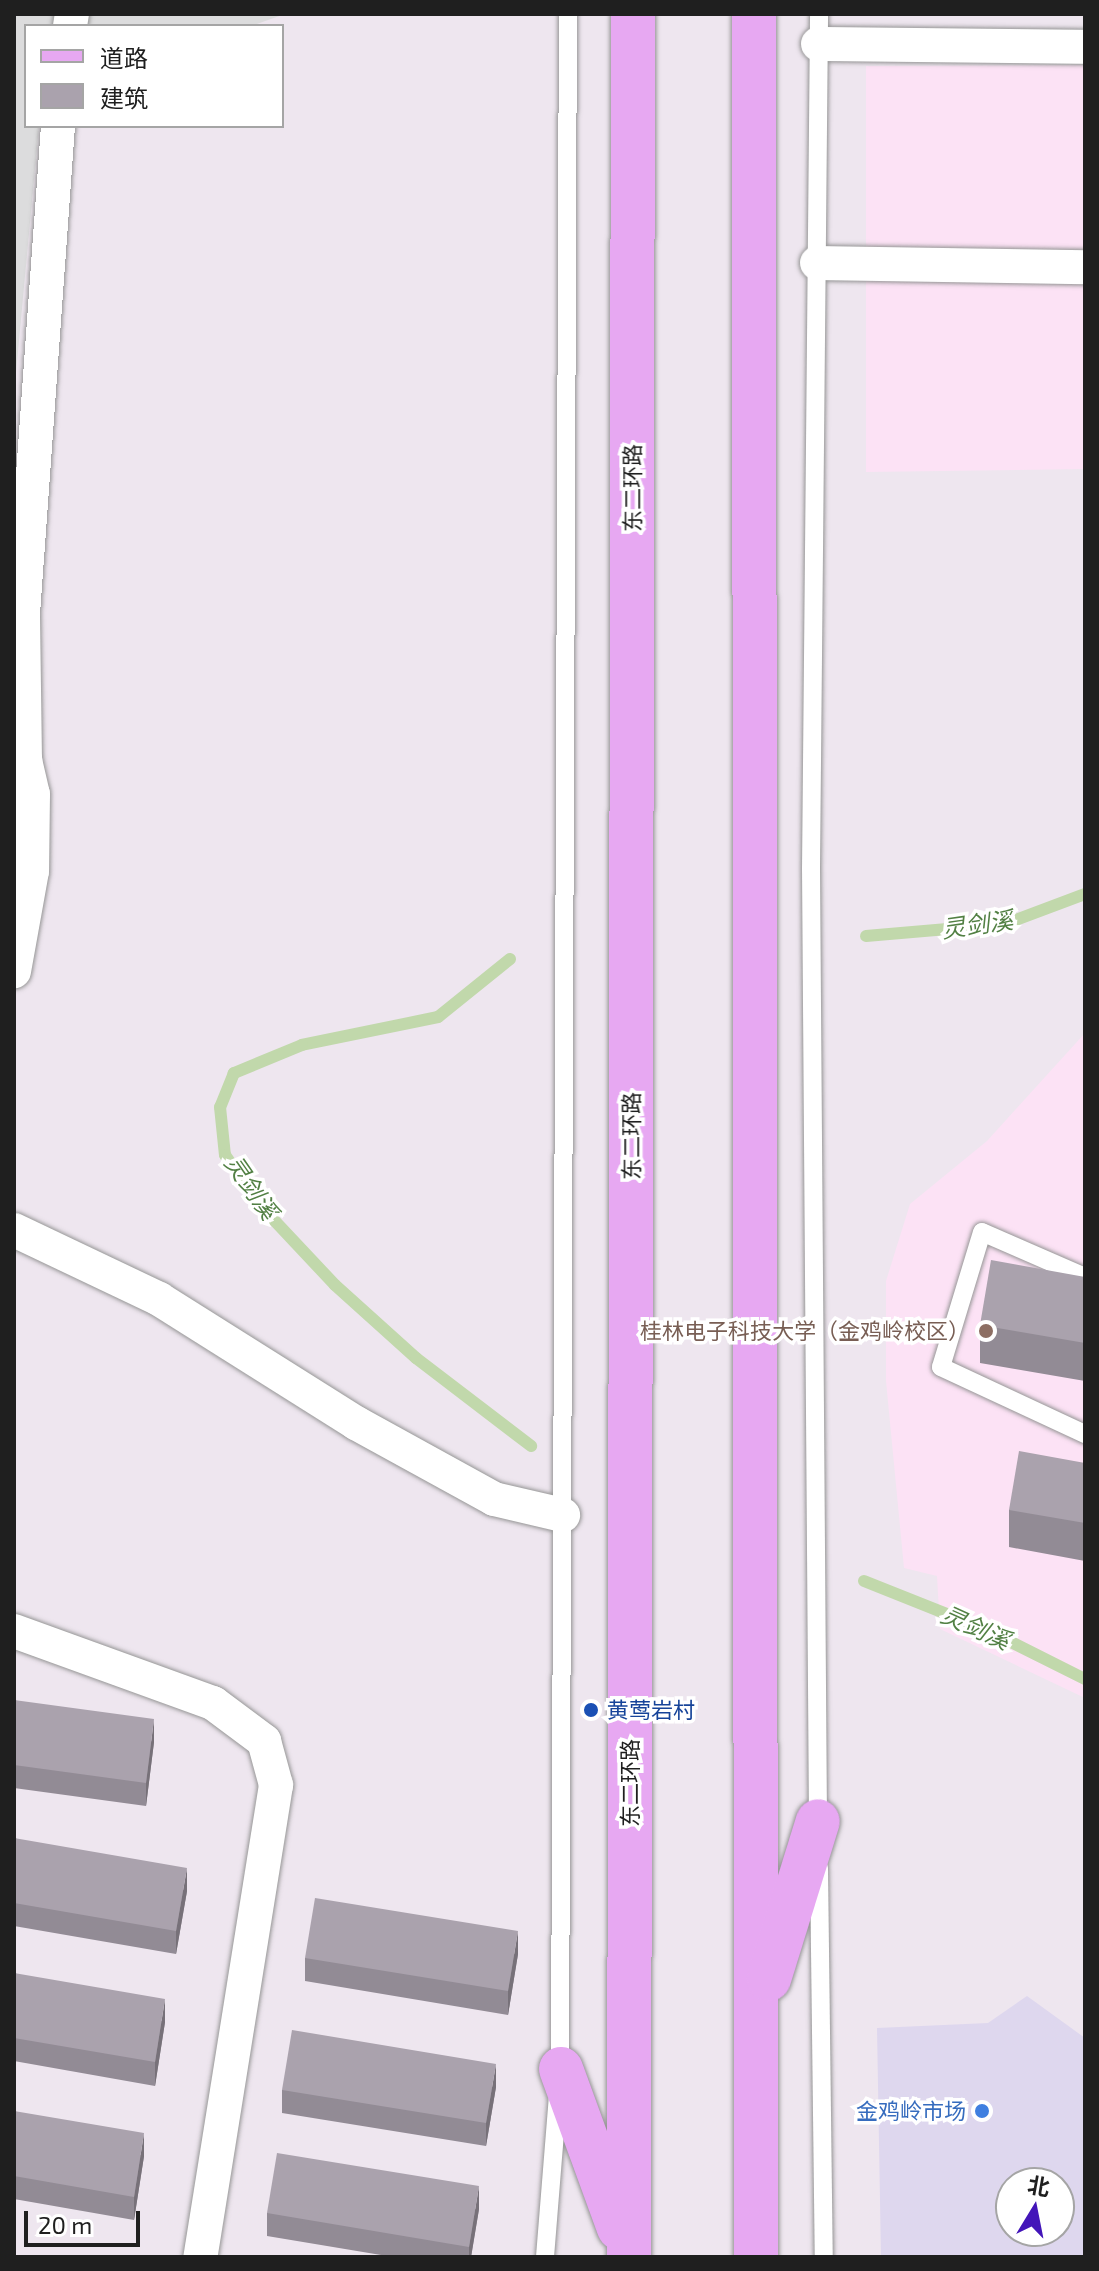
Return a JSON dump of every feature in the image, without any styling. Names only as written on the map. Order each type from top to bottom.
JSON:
[{"type":"main road","name":"东二环路","points":[[629,2256],[633,14]]},
{"type":"main road","points":[[754,14],[756,2257]]},
{"type":"main road","points":[[756,2023],[818,1821]]},
{"type":"main road","points":[[561,2069],[629,2256]]},
{"type":"street","points":[[818,29],[1085,47]]},
{"type":"street","points":[[14,971],[32,871],[33,794],[20,757],[23,614],[58,128]]},
{"type":"street","points":[[817,263],[1085,267]]},
{"type":"street","points":[[14,1230],[159,1299],[356,1423],[494,1499],[563,1515]]},
{"type":"street","points":[[14,1631],[213,1703],[264,1741],[276,1785],[200,2257]]},
{"type":"lane","points":[[545,2257],[561,2069],[568,14]]},
{"type":"lane","points":[[818,29],[811,869],[824,2257]]},
{"type":"lane","points":[[1085,1277],[982,1232],[941,1367],[1085,1434]]},
{"type":"shaded area","points":[[14,14],[285,14],[257,24],[24,24],[24,128],[39,128],[14,394]]},
{"type":"shaded area","points":[[1085,65],[1085,469],[866,472],[866,66]]},
{"type":"shaded area","name":"桂林电子科技大学（金鸡岭校区）","points":[[1085,1033],[1085,1698],[940,1629],[937,1576],[904,1568],[886,1381],[886,1281],[910,1204],[987,1141]]},
{"type":"shaded area","name":"金鸡岭市场","points":[[1027,1996],[1085,2038],[1085,2257],[881,2257],[877,2028],[988,2023]]},
{"type":"building","points":[[991,1260],[1085,1277],[1085,1343],[980,1325]]},
{"type":"building","points":[[1019,1451],[1085,1463],[1085,1523],[1009,1510]]},
{"type":"building","points":[[14,1700],[154,1719],[146,1783],[14,1765]]},
{"type":"building","points":[[14,1838],[187,1868],[176,1931],[14,1903]]},
{"type":"building","points":[[315,1898],[518,1931],[508,1991],[305,1958]]},
{"type":"building","points":[[14,1973],[165,1999],[155,2062],[14,2038]]},
{"type":"building","points":[[292,2030],[496,2064],[486,2123],[282,2090]]},
{"type":"building","points":[[14,2111],[144,2133],[134,2197],[14,2176]]},
{"type":"building","points":[[277,2153],[479,2186],[469,2247],[267,2213]]},
{"type":"waterway","name":"灵剑溪","points":[[866,936],[1005,924],[1085,894]]},
{"type":"waterway","name":"灵剑溪","points":[[510,959],[438,1017],[302,1045],[234,1073],[220,1107],[225,1155],[258,1203],[335,1285],[416,1358],[531,1446]]},
{"type":"waterway","name":"灵剑溪","points":[[864,1581],[987,1630],[1085,1679]]},
{"type":"place","name":"桂林电子科技大学（金鸡岭校区）","points":[[986,1331]]},
{"type":"place","name":"黄莺岩村","points":[[591,1710]]},
{"type":"place","name":"金鸡岭市场","points":[[982,2111]]}]
